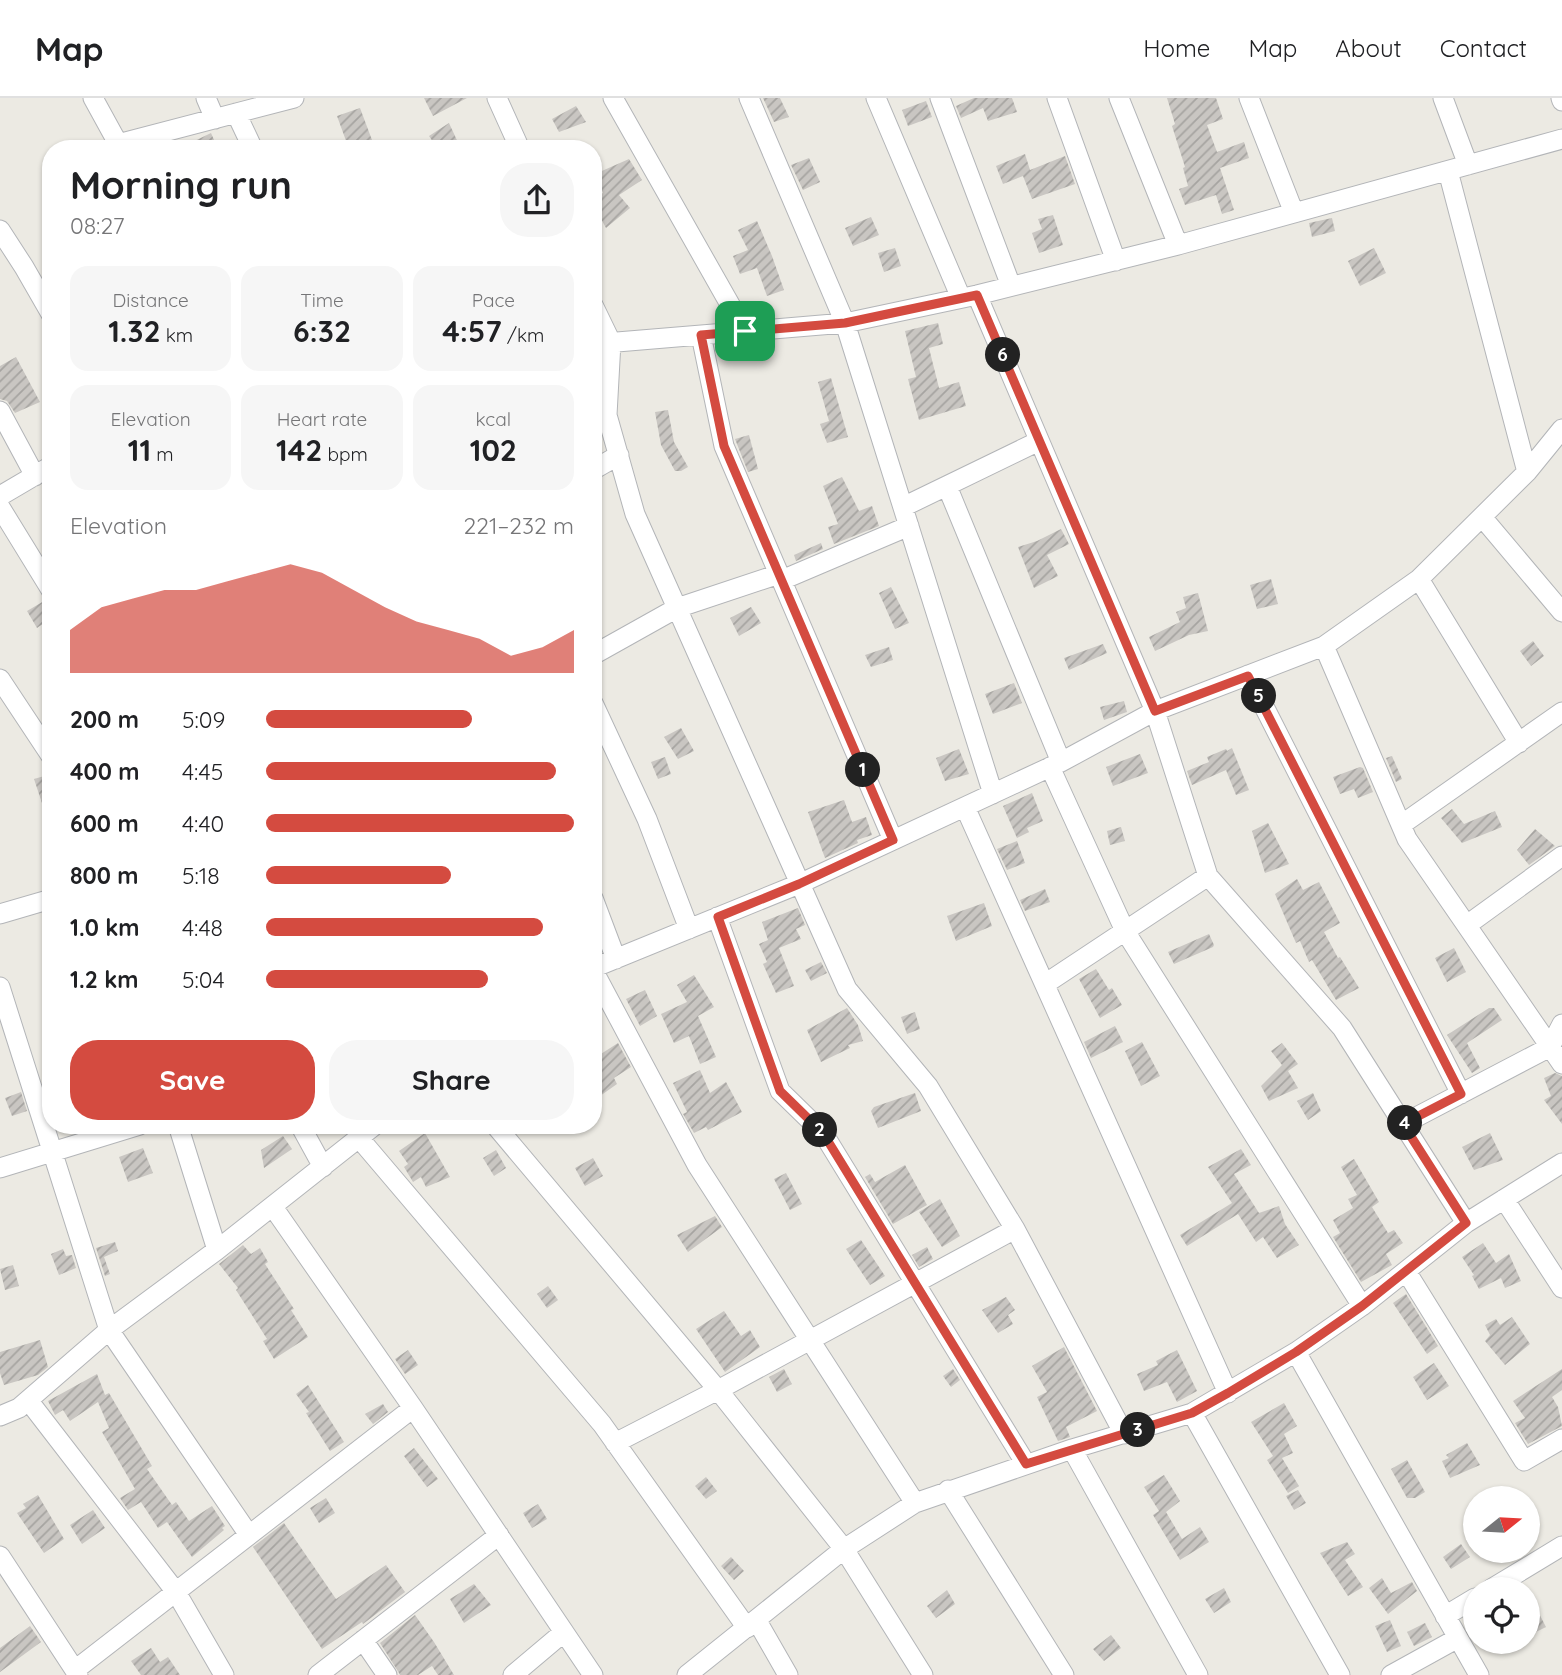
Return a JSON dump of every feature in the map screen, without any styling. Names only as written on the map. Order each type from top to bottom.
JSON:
[{"type":"street","points":[[93,98],[115,140]]},
{"type":"street","points":[[206,98],[215,119]]},
{"type":"street","points":[[143,140],[294,98]]},
{"type":"street","points":[[497,98],[516,140]]},
{"type":"street","points":[[613,98],[745,331]]},
{"type":"street","points":[[749,98],[845,323],[993,794]]},
{"type":"street","points":[[876,98],[1039,441],[1155,711],[1208,876],[1342,1028],[1466,1223]]},
{"type":"street","points":[[940,98],[1011,286]]},
{"type":"street","points":[[1057,98],[1116,261]]},
{"type":"street","points":[[1119,98],[1178,246]]},
{"type":"street","points":[[1249,98],[1294,213]]},
{"type":"street","points":[[1443,98],[1468,165]]},
{"type":"street","points":[[236,113],[249,140]]},
{"type":"street","points":[[1124,1434],[1015,1229],[928,1086],[847,989],[635,514],[607,415],[602,343],[845,323],[1178,246],[1562,139]]},
{"type":"street","points":[[1448,171],[1527,472]]},
{"type":"street","points":[[0,230],[42,298]]},
{"type":"street","points":[[701,335],[724,446],[893,840]]},
{"type":"street","points":[[0,411],[42,470]]},
{"type":"street","points":[[602,965],[799,884],[1055,764],[1155,711],[1324,646],[1419,579],[1527,472],[1562,429]]},
{"type":"street","points":[[602,650],[677,608],[780,577],[906,517],[947,486],[1039,441]]},
{"type":"street","points":[[602,465],[619,456]]},
{"type":"street","points":[[0,496],[42,472]]},
{"type":"street","points":[[947,486],[1055,764],[1125,931],[1362,1306]]},
{"type":"street","points":[[0,507],[42,575]]},
{"type":"street","points":[[1482,517],[1562,611]]},
{"type":"street","points":[[1419,579],[1519,743]]},
{"type":"street","points":[[1324,646],[1407,839],[1562,1064]]},
{"type":"street","points":[[1248,676],[1461,1094]]},
{"type":"street","points":[[0,679],[42,742]]},
{"type":"street","points":[[1401,825],[1562,712]]},
{"type":"street","points":[[602,722],[647,820],[689,929]]},
{"type":"street","points":[[965,807],[1228,1393]]},
{"type":"street","points":[[1467,925],[1562,856]]},
{"type":"street","points":[[1045,984],[1208,876]]},
{"type":"street","points":[[0,914],[42,901]]},
{"type":"street","points":[[718,917],[780,1091],[823,1133],[1026,1464]]},
{"type":"street","points":[[602,921],[616,958]]},
{"type":"street","points":[[602,986],[697,1165],[915,1503]]},
{"type":"street","points":[[0,987],[42,1123]]},
{"type":"street","points":[[1403,1124],[1550,1047],[1562,1024]]},
{"type":"street","points":[[45,1134],[109,1330],[249,1535]]},
{"type":"street","points":[[0,1168],[110,1134]]},
{"type":"street","points":[[181,1134],[217,1250]]},
{"type":"street","points":[[305,1134],[323,1167]]},
{"type":"street","points":[[0,1416],[19,1408],[109,1330],[273,1207],[364,1134]]},
{"type":"street","points":[[503,1134],[719,1390],[844,1549],[923,1675]]},
{"type":"street","points":[[359,1138],[602,1424],[788,1675]]},
{"type":"street","points":[[687,1675],[844,1549],[915,1503],[1072,1449],[1192,1413],[1296,1352],[1362,1306],[1466,1223],[1562,1164]]},
{"type":"street","points":[[1504,1199],[1562,1287]]},
{"type":"street","points":[[273,1207],[413,1408],[593,1675]]},
{"type":"street","points":[[615,1443],[719,1390],[1015,1229]]},
{"type":"street","points":[[1406,1271],[1524,1461],[1561,1441]]},
{"type":"street","points":[[1296,1352],[1479,1675]]},
{"type":"street","points":[[28,1400],[176,1592],[224,1675]]},
{"type":"street","points":[[0,1556],[76,1673],[413,1408]]},
{"type":"street","points":[[1192,1413],[1340,1675]]},
{"type":"street","points":[[1072,1449],[1198,1675]]},
{"type":"street","points":[[948,1490],[1064,1675]]},
{"type":"street","points":[[318,1675],[499,1535]]},
{"type":"street","points":[[1511,1577],[1562,1546]]},
{"type":"street","points":[[1445,1616],[1463,1605]]},
{"type":"street","points":[[513,1675],[564,1632]]},
{"type":"street","points":[[1391,1675],[1458,1639]]},
{"type":"street","points":[[363,1640],[387,1675]]},
{"type":"building","points":[[424,98],[467,98],[433,116]]},
{"type":"building","points":[[763,98],[780,98],[789,117],[774,122]]},
{"type":"building","points":[[974,98],[1012,98],[1017,112],[988,121],[983,108],[961,118],[956,106]]},
{"type":"building","points":[[1167,98],[1216,98],[1223,119],[1207,125],[1217,152],[1244,142],[1249,158],[1220,168],[1234,210],[1222,214],[1216,195],[1185,205],[1179,189],[1188,186],[1183,168],[1185,167],[1172,126],[1175,124]]},
{"type":"building","points":[[926,101],[932,117],[908,126],[902,110]]},
{"type":"building","points":[[576,106],[586,122],[559,132],[552,119]]},
{"type":"building","points":[[360,108],[372,140],[346,140],[337,116]]},
{"type":"building","points":[[449,123],[457,140],[432,140],[429,136]]},
{"type":"building","points":[[211,133],[214,140],[197,140]]},
{"type":"building","points":[[1025,154],[1030,170],[1065,156],[1075,184],[1032,199],[1023,176],[1003,184],[996,166]]},
{"type":"building","points":[[809,158],[820,182],[803,190],[791,165]]},
{"type":"building","points":[[629,159],[642,180],[619,195],[630,208],[606,228],[602,221],[602,171]]},
{"type":"building","points":[[1053,215],[1063,245],[1039,253],[1032,233],[1042,229],[1038,219]]},
{"type":"building","points":[[871,217],[879,235],[853,246],[845,228]]},
{"type":"building","points":[[1332,218],[1335,231],[1312,237],[1309,223]]},
{"type":"building","points":[[757,221],[784,290],[767,296],[757,268],[740,274],[733,256],[748,250],[738,230]]},
{"type":"building","points":[[895,248],[901,266],[884,272],[878,253]]},
{"type":"building","points":[[1374,248],[1386,273],[1360,286],[1348,261]]},
{"type":"building","points":[[938,323],[943,344],[929,348],[939,388],[959,382],[966,406],[919,420],[908,379],[916,377],[905,331]]},
{"type":"building","points":[[16,357],[40,402],[15,413],[7,401],[0,399],[0,366]]},
{"type":"building","points":[[831,378],[848,437],[827,443],[820,424],[829,421],[818,382]]},
{"type":"building","points":[[668,410],[674,442],[688,467],[681,471],[675,471],[661,445],[655,412]]},
{"type":"building","points":[[749,435],[758,469],[748,472],[735,439]]},
{"type":"building","points":[[842,477],[859,511],[872,506],[879,526],[834,544],[828,527],[838,524],[823,486]]},
{"type":"building","points":[[1061,529],[1069,544],[1047,555],[1058,576],[1034,588],[1018,547]]},
{"type":"building","points":[[821,543],[823,549],[796,561],[794,555]]},
{"type":"building","points":[[1271,579],[1278,604],[1257,609],[1250,585]]},
{"type":"building","points":[[891,587],[909,623],[895,629],[879,593]]},
{"type":"building","points":[[1198,593],[1208,631],[1189,635],[1155,651],[1149,637],[1180,622],[1176,612],[1186,608],[1183,597]]},
{"type":"building","points":[[42,602],[42,624],[37,628],[27,611]]},
{"type":"building","points":[[751,607],[761,623],[739,636],[730,618]]},
{"type":"building","points":[[1533,641],[1544,656],[1531,666],[1520,651]]},
{"type":"building","points":[[1103,644],[1107,653],[1069,670],[1064,658]]},
{"type":"building","points":[[889,647],[893,660],[871,667],[865,655]]},
{"type":"building","points":[[1014,683],[1022,703],[993,714],[985,694]]},
{"type":"building","points":[[1124,701],[1127,712],[1104,720],[1100,707]]},
{"type":"building","points":[[681,728],[694,751],[678,759],[664,737]]},
{"type":"building","points":[[1232,748],[1249,790],[1236,795],[1226,770],[1192,785],[1187,771],[1209,762],[1207,757]]},
{"type":"building","points":[[959,749],[969,774],[945,781],[936,758]]},
{"type":"building","points":[[1140,754],[1148,773],[1113,786],[1106,767]]},
{"type":"building","points":[[1392,756],[1402,779],[1396,782],[1386,758]]},
{"type":"building","points":[[665,757],[671,774],[658,779],[651,762]]},
{"type":"building","points":[[1363,768],[1373,792],[1358,798],[1354,789],[1340,794],[1333,777]]},
{"type":"building","points":[[42,777],[42,803],[34,779]]},
{"type":"building","points":[[1032,793],[1043,821],[1027,828],[1029,832],[1017,838],[1003,806]]},
{"type":"building","points":[[844,800],[852,822],[866,817],[872,835],[857,840],[858,843],[825,858],[808,812]]},
{"type":"building","points":[[1452,809],[1464,824],[1495,811],[1502,827],[1462,843],[1441,818]]},
{"type":"building","points":[[1268,823],[1289,864],[1265,873],[1252,831]]},
{"type":"building","points":[[1121,827],[1125,841],[1110,845],[1107,831]]},
{"type":"building","points":[[1535,829],[1555,846],[1529,865],[1517,850]]},
{"type":"building","points":[[1017,841],[1025,863],[1007,870],[997,849]]},
{"type":"building","points":[[1297,879],[1303,890],[1319,882],[1340,923],[1324,932],[1359,988],[1336,1000],[1312,960],[1309,962],[1300,941],[1296,943],[1275,894]]},
{"type":"building","points":[[1045,889],[1050,902],[1025,911],[1020,900]]},
{"type":"building","points":[[984,903],[992,926],[956,941],[947,916]]},
{"type":"building","points":[[798,908],[805,925],[796,929],[801,939],[779,948],[794,986],[776,993],[763,964],[767,962],[759,944],[768,940],[762,922]]},
{"type":"building","points":[[1209,934],[1213,947],[1174,964],[1168,952]]},
{"type":"building","points":[[1454,948],[1466,972],[1447,982],[1435,958]]},
{"type":"building","points":[[821,962],[827,973],[811,981],[805,970]]},
{"type":"building","points":[[1096,969],[1122,1005],[1100,1018],[1079,979]]},
{"type":"building","points":[[694,975],[714,1007],[698,1016],[716,1057],[700,1064],[689,1036],[674,1043],[661,1014],[687,1002],[677,985]]},
{"type":"building","points":[[645,990],[657,1016],[640,1026],[626,999]]},
{"type":"building","points":[[847,1008],[858,1025],[863,1041],[848,1045],[850,1048],[821,1062],[807,1030]]},
{"type":"building","points":[[1489,1008],[1494,1008],[1502,1020],[1467,1043],[1480,1068],[1472,1073],[1447,1035]]},
{"type":"building","points":[[915,1012],[920,1029],[907,1034],[901,1017]]},
{"type":"building","points":[[1115,1026],[1123,1042],[1091,1058],[1084,1042]]},
{"type":"building","points":[[1142,1042],[1160,1076],[1141,1086],[1125,1051]]},
{"type":"building","points":[[618,1043],[631,1067],[614,1078],[617,1084],[602,1095],[602,1053]]},
{"type":"building","points":[[1282,1043],[1298,1064],[1288,1071],[1298,1088],[1269,1101],[1261,1086],[1282,1065],[1271,1051]]},
{"type":"building","points":[[700,1070],[710,1093],[726,1082],[742,1112],[708,1130],[706,1127],[694,1133],[683,1114],[687,1112],[673,1083]]},
{"type":"building","points":[[1555,1073],[1562,1076],[1562,1124],[1544,1100],[1551,1096],[1544,1078]]},
{"type":"building","points":[[21,1092],[27,1111],[12,1116],[5,1098]]},
{"type":"building","points":[[915,1093],[921,1111],[878,1128],[871,1111],[874,1107]]},
{"type":"building","points":[[1313,1093],[1321,1111],[1308,1120],[1297,1101]]},
{"type":"building","points":[[1490,1133],[1503,1160],[1474,1170],[1462,1147]]},
{"type":"building","points":[[426,1134],[450,1177],[426,1187],[421,1177],[413,1182],[404,1167],[408,1164],[399,1151]]},
{"type":"building","points":[[283,1136],[292,1149],[264,1168],[261,1150]]},
{"type":"building","points":[[143,1148],[153,1173],[128,1182],[119,1157]]},
{"type":"building","points":[[1241,1149],[1251,1165],[1234,1174],[1259,1213],[1279,1206],[1285,1224],[1299,1245],[1277,1258],[1263,1237],[1256,1242],[1238,1214],[1187,1246],[1180,1235],[1232,1203],[1208,1167]]},
{"type":"building","points":[[496,1150],[506,1168],[494,1176],[483,1158]]},
{"type":"building","points":[[593,1158],[603,1176],[585,1186],[575,1168]]},
{"type":"building","points":[[1354,1159],[1379,1202],[1372,1207],[1388,1233],[1394,1230],[1403,1243],[1386,1254],[1392,1265],[1361,1282],[1333,1237],[1340,1233],[1333,1220],[1353,1208],[1348,1199],[1357,1195],[1341,1167]]},
{"type":"building","points":[[905,1165],[927,1205],[893,1224],[865,1177],[870,1174],[875,1182]]},
{"type":"building","points":[[786,1173],[802,1204],[790,1210],[774,1179]]},
{"type":"building","points":[[940,1199],[960,1236],[942,1247],[919,1212]]},
{"type":"building","points":[[715,1216],[722,1227],[688,1252],[677,1235]]},
{"type":"building","points":[[861,1240],[885,1276],[870,1285],[846,1249]]},
{"type":"building","points":[[115,1242],[118,1251],[104,1257],[110,1274],[105,1276],[96,1248]]},
{"type":"building","points":[[1483,1243],[1496,1263],[1509,1254],[1521,1281],[1505,1288],[1501,1278],[1479,1289],[1472,1276],[1474,1275],[1462,1257]]},
{"type":"building","points":[[243,1245],[251,1254],[260,1248],[268,1262],[265,1264],[294,1309],[291,1310],[308,1337],[274,1359],[263,1341],[267,1339],[236,1290],[238,1288],[219,1264]]},
{"type":"building","points":[[927,1247],[933,1259],[919,1267],[912,1255]]},
{"type":"building","points":[[63,1249],[66,1256],[72,1255],[76,1268],[59,1275],[51,1254]]},
{"type":"building","points":[[13,1265],[19,1286],[5,1290],[0,1269]]},
{"type":"building","points":[[548,1286],[558,1300],[547,1308],[537,1294]]},
{"type":"building","points":[[1406,1294],[1438,1346],[1427,1354],[1393,1303]]},
{"type":"building","points":[[1006,1297],[1015,1310],[1008,1315],[1013,1324],[998,1333],[982,1310]]},
{"type":"building","points":[[724,1311],[741,1336],[750,1330],[760,1347],[725,1372],[696,1329]]},
{"type":"building","points":[[1512,1317],[1530,1344],[1505,1365],[1485,1341],[1490,1335],[1485,1325],[1496,1319],[1500,1325]]},
{"type":"building","points":[[40,1340],[48,1367],[38,1375],[4,1385],[0,1373],[0,1352]]},
{"type":"building","points":[[1064,1347],[1097,1411],[1066,1427],[1070,1437],[1058,1441],[1037,1397],[1047,1392],[1032,1366]]},
{"type":"building","points":[[408,1350],[418,1365],[405,1374],[395,1359]]},
{"type":"building","points":[[1177,1350],[1197,1391],[1177,1402],[1167,1382],[1144,1391],[1137,1374],[1158,1365],[1156,1361]]},
{"type":"building","points":[[1434,1363],[1449,1386],[1427,1400],[1413,1377]]},
{"type":"building","points":[[784,1369],[792,1384],[777,1392],[769,1377]]},
{"type":"building","points":[[953,1369],[960,1380],[951,1387],[943,1376]]},
{"type":"building","points":[[1562,1369],[1562,1390],[1552,1397],[1558,1407],[1562,1426],[1528,1444],[1515,1423],[1525,1418],[1513,1401]]},
{"type":"building","points":[[97,1374],[105,1395],[109,1393],[152,1466],[147,1469],[172,1505],[176,1502],[189,1521],[212,1506],[225,1526],[222,1528],[224,1530],[192,1557],[167,1522],[158,1528],[141,1502],[128,1510],[120,1498],[135,1489],[102,1432],[109,1428],[98,1402],[70,1421],[63,1410],[55,1415],[48,1401]]},
{"type":"building","points":[[308,1385],[344,1442],[330,1451],[296,1394]]},
{"type":"building","points":[[1284,1403],[1297,1426],[1284,1434],[1293,1453],[1282,1458],[1299,1486],[1288,1493],[1267,1460],[1273,1456],[1251,1422]]},
{"type":"building","points":[[383,1404],[388,1412],[373,1424],[365,1414]]},
{"type":"building","points":[[1467,1443],[1480,1465],[1450,1478],[1442,1461],[1449,1458],[1446,1455]]},
{"type":"building","points":[[414,1448],[438,1479],[427,1487],[404,1456]]},
{"type":"building","points":[[1407,1460],[1425,1492],[1415,1498],[1407,1498],[1391,1469]]},
{"type":"building","points":[[1164,1475],[1180,1501],[1166,1512],[1182,1539],[1200,1527],[1209,1542],[1180,1560],[1153,1515],[1159,1511],[1144,1487]]},
{"type":"building","points":[[706,1477],[717,1491],[706,1499],[695,1486]]},
{"type":"building","points":[[1298,1490],[1306,1503],[1294,1510],[1286,1496]]},
{"type":"building","points":[[38,1495],[64,1539],[44,1553],[17,1513],[26,1508],[23,1504]]},
{"type":"building","points":[[326,1498],[335,1513],[319,1523],[310,1508]]},
{"type":"building","points":[[538,1504],[547,1519],[532,1528],[523,1513]]},
{"type":"building","points":[[93,1510],[105,1528],[82,1544],[70,1525]]},
{"type":"building","points":[[284,1523],[336,1599],[386,1565],[405,1592],[363,1624],[362,1622],[322,1649],[253,1547]]},
{"type":"building","points":[[1347,1542],[1355,1554],[1345,1560],[1363,1587],[1348,1596],[1320,1553]]},
{"type":"building","points":[[1461,1544],[1463,1547],[1463,1561],[1451,1569],[1443,1557]]},
{"type":"building","points":[[731,1557],[744,1571],[734,1580],[721,1566]]},
{"type":"building","points":[[1382,1578],[1391,1593],[1412,1582],[1417,1591],[1388,1614],[1369,1588]]},
{"type":"building","points":[[474,1584],[491,1605],[464,1623],[450,1599]]},
{"type":"building","points":[[1224,1588],[1231,1602],[1214,1613],[1205,1599]]},
{"type":"building","points":[[947,1590],[955,1604],[936,1618],[927,1606]]},
{"type":"building","points":[[415,1615],[454,1675],[438,1675],[432,1666],[418,1675],[400,1675],[380,1643]]},
{"type":"building","points":[[1540,1615],[1546,1627],[1540,1630]]},
{"type":"building","points":[[1390,1620],[1401,1646],[1387,1652],[1375,1626]]},
{"type":"building","points":[[1425,1623],[1432,1637],[1414,1646],[1407,1632]]},
{"type":"building","points":[[30,1626],[41,1642],[0,1672],[0,1648]]},
{"type":"building","points":[[1111,1635],[1121,1648],[1104,1661],[1093,1649]]},
{"type":"building","points":[[151,1648],[160,1662],[168,1657],[180,1675],[141,1675],[131,1661]]},
{"type":"route","points":[[977,295],[1155,711],[1248,676],[1461,1094],[1403,1124],[1466,1223],[1362,1306],[1296,1352],[1192,1413],[1026,1464],[823,1133],[780,1091],[718,917],[799,884],[893,840],[724,446],[701,335],[745,331],[845,323],[977,295]]}]
